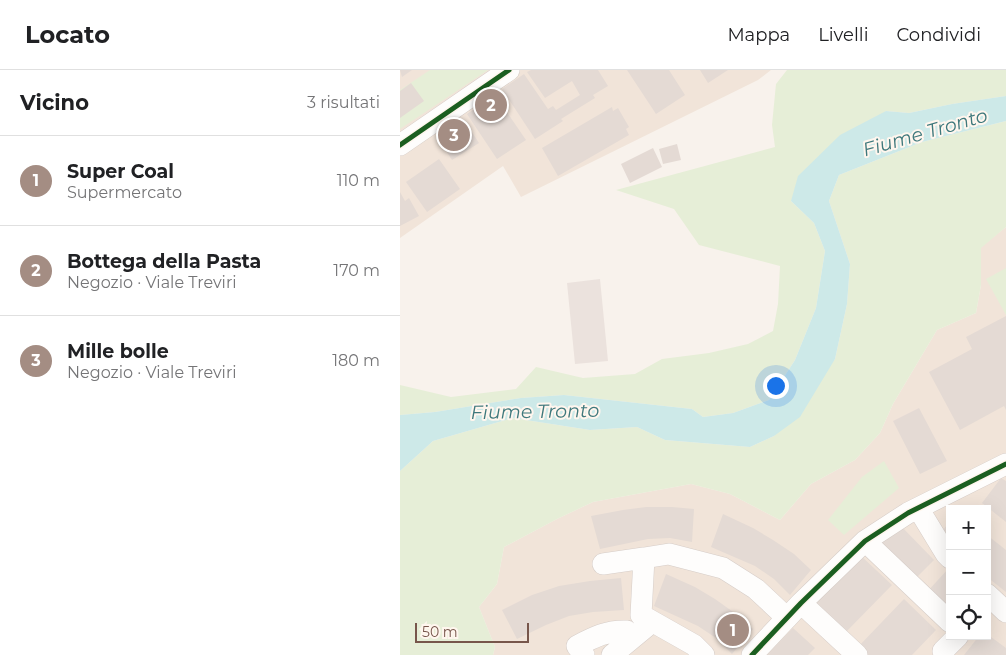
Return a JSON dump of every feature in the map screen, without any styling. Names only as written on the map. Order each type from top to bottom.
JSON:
[{"type":"street","points":[[400,145],[509,70]]},
{"type":"street","points":[[752,655],[801,603],[865,541],[918,508],[1006,464]]},
{"type":"street","points":[[918,508],[946,554]]},
{"type":"street","points":[[865,541],[946,618]]},
{"type":"street","points":[[603,564],[668,554],[724,568],[756,589],[787,618]]},
{"type":"street","points":[[644,558],[641,615],[694,645],[704,655]]},
{"type":"street","points":[[988,595],[1006,612]]},
{"type":"street","points":[[801,603],[857,655]]},
{"type":"street","points":[[612,655],[654,621]]},
{"type":"street","points":[[584,655],[577,646],[596,636],[615,630],[627,630]]},
{"type":"street","points":[[943,654],[955,640]]},
{"type":"shaded area","points":[[400,70],[771,70],[758,80],[521,197],[503,166],[400,238]]},
{"type":"shaded area","points":[[1006,227],[1006,655],[493,655],[495,647],[479,607],[497,584],[504,547],[593,502],[691,484],[730,494],[780,520],[811,484],[855,460],[880,433],[893,404],[937,330],[976,313],[981,285],[981,247]]},
{"type":"shaded area","points":[[600,279],[608,361],[575,364],[567,283]]},
{"type":"green space","points":[[430,70],[488,70],[400,129],[400,90]]},
{"type":"green space","points":[[787,70],[1006,70],[1006,96],[909,113],[886,111],[791,201],[814,223],[825,251],[816,308],[795,360],[769,400],[733,413],[703,417],[692,409],[564,395],[521,398],[435,412],[400,415],[400,385],[451,397],[516,389],[536,367],[583,378],[635,374],[662,359],[709,353],[748,344],[773,331],[778,304],[780,266],[699,245],[674,209],[616,190],[775,147],[772,125],[776,84]]},
{"type":"green space","points":[[1006,121],[1006,227],[981,248],[981,285],[976,313],[937,330],[893,404],[880,433],[855,460],[811,484],[780,520],[730,494],[691,484],[593,502],[504,547],[497,584],[479,607],[495,647],[493,655],[400,655],[400,471],[433,441],[513,418],[590,430],[637,427],[665,440],[750,447],[774,436],[835,359],[847,304],[850,264],[829,201],[839,175],[922,142]]},
{"type":"green space","points":[[1006,268],[1006,315],[986,279]]},
{"type":"green space","points":[[884,461],[899,488],[844,535],[828,520],[862,477]]},
{"type":"water","name":"Fiume Tronto","points":[[1006,96],[1006,121],[922,142],[839,175],[829,201],[850,264],[847,304],[835,359],[800,417],[774,436],[750,447],[665,440],[637,427],[590,430],[513,418],[433,441],[400,471],[400,415],[435,412],[521,398],[564,395],[692,409],[703,417],[733,413],[769,400],[795,360],[816,308],[825,251],[814,223],[791,201],[798,176],[840,135],[886,111],[909,113]]},
{"type":"building","points":[[400,70],[412,70],[402,77]]},
{"type":"building","points":[[531,70],[598,70],[608,86],[593,95],[595,98],[561,119],[563,121],[535,139],[502,89],[524,74],[548,109],[553,106],[556,110],[580,95],[572,81],[545,98],[527,72]]},
{"type":"building","points":[[627,70],[669,70],[685,95],[656,114]]},
{"type":"building","points":[[700,70],[728,70],[708,83]]},
{"type":"building","points":[[411,83],[424,101],[400,118],[400,91]]},
{"type":"building","points":[[495,95],[526,140],[497,159],[467,114]]},
{"type":"building","points":[[612,107],[613,111],[618,108],[629,127],[626,129],[629,135],[558,176],[542,148]]},
{"type":"building","points":[[464,120],[479,143],[452,160],[437,137]]},
{"type":"building","points":[[677,144],[681,160],[663,164],[659,149]]},
{"type":"building","points":[[653,148],[662,167],[630,183],[621,164]]},
{"type":"building","points":[[439,159],[460,189],[427,212],[406,182]]},
{"type":"building","points":[[400,192],[405,201],[409,198],[419,216],[400,226]]},
{"type":"building","points":[[1006,316],[1006,410],[1004,406],[960,430],[929,372],[972,349],[966,337]]},
{"type":"building","points":[[919,408],[947,461],[920,474],[893,421]]},
{"type":"building","points":[[1001,478],[1006,481],[1006,522],[991,510],[991,505],[982,503]]},
{"type":"building","points":[[646,507],[694,509],[692,542],[670,538],[648,539],[600,549],[591,516]]},
{"type":"building","points":[[723,514],[773,540],[794,554],[811,570],[790,595],[774,579],[755,566],[711,547]]},
{"type":"building","points":[[900,525],[934,560],[912,582],[877,547]]},
{"type":"building","points":[[946,526],[946,545],[937,538]]},
{"type":"building","points":[[991,538],[1006,550],[1006,592],[991,580]]},
{"type":"building","points":[[859,554],[892,585],[844,634],[812,603]]},
{"type":"building","points":[[946,571],[946,612],[926,593]]},
{"type":"building","points":[[666,574],[695,587],[715,599],[753,629],[732,654],[716,638],[698,626],[654,606]]},
{"type":"building","points":[[621,578],[624,610],[569,616],[517,639],[502,610],[532,595],[559,586]]},
{"type":"building","points":[[904,599],[936,630],[912,655],[865,655],[857,648]]},
{"type":"building","points":[[793,628],[815,648],[808,655],[767,655]]},
{"type":"building","points":[[991,637],[1006,648],[1006,655],[964,655],[976,640],[991,640]]},
{"type":"cycle path","points":[[400,145],[509,70]]},
{"type":"cycle path","points":[[752,655],[801,603],[865,541],[908,513],[1006,464]]},
{"type":"place","name":"Bottega della Pasta","points":[[491,105]]},
{"type":"place","name":"Mille bolle","points":[[454,135]]},
{"type":"place","name":"Super Coal","points":[[733,630]]}]
